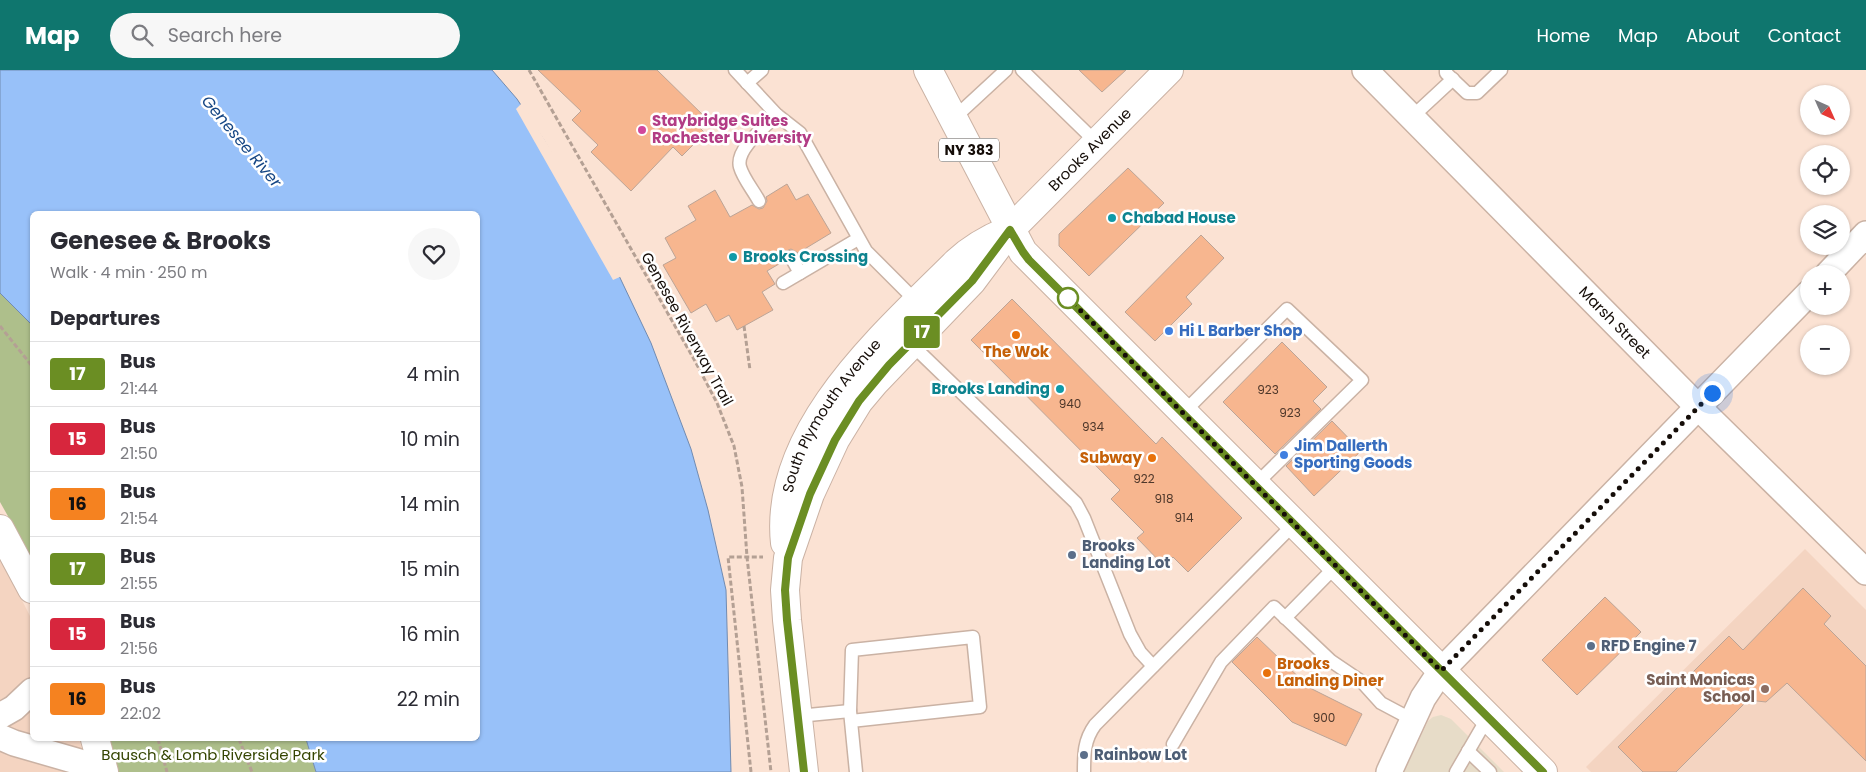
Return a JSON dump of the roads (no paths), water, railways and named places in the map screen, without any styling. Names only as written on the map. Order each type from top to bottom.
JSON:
[{"type":"main road","name":"NY 383","points":[[928,70],[1010,230]]},
{"type":"main road","name":"Brooks Avenue","points":[[1010,230],[1169,70]]},
{"type":"main road","name":"South Plymouth Avenue","points":[[804,772],[785,590],[776,558],[784,525],[791,478],[807,440],[828,403],[844,380],[871,349],[970,251],[1010,230]]},
{"type":"main road","name":"South Plymouth Avenue","points":[[776,558],[810,494],[835,440],[859,401],[889,365],[972,281],[1010,230]]},
{"type":"main road","points":[[1010,230],[1029,260],[1543,772]]},
{"type":"main road","points":[[0,529],[30,584]]},
{"type":"main road","points":[[96,741],[104,770]]},
{"type":"street","name":"Marsh Street","points":[[1365,70],[1698,407],[1866,572]]},
{"type":"street","points":[[1837,265],[1866,234]]},
{"type":"street","points":[[1394,770],[1413,720],[1428,688],[1441,671],[1800,302]]},
{"type":"street","points":[[0,716],[14,708],[30,692]]},
{"type":"street","points":[[0,737],[104,770]]},
{"type":"lane","points":[[735,70],[777,115],[800,133],[858,239],[875,262],[917,302]]},
{"type":"lane","points":[[747,83],[762,70]]},
{"type":"lane","points":[[953,119],[1006,70]]},
{"type":"lane","points":[[1022,70],[1097,143]]},
{"type":"lane","points":[[1412,117],[1449,74],[1467,93],[1477,93],[1501,70]]},
{"type":"lane","points":[[759,201],[743,173],[739,158],[747,145],[777,115]]},
{"type":"lane","points":[[783,283],[858,239]]},
{"type":"lane","points":[[791,257],[800,273]]},
{"type":"lane","points":[[1183,413],[1287,308],[1362,380],[1255,485]]},
{"type":"lane","points":[[910,343],[1076,502],[1132,639],[1140,652],[1153,666]]},
{"type":"lane","points":[[1084,772],[1084,752],[1088,734],[1294,524]]},
{"type":"lane","points":[[1285,618],[1336,566]]},
{"type":"lane","points":[[1173,744],[1226,655],[1274,607],[1331,661],[1362,682],[1381,703],[1413,720]]},
{"type":"lane","points":[[798,716],[851,716],[980,707],[973,637],[852,650],[851,716],[856,772]]},
{"type":"lane","points":[[1456,772],[1488,717]]},
{"type":"lane","points":[[1468,751],[1490,772]]},
{"type":"water","name":"Genesee River","points":[[0,70],[492,70],[517,99],[544,140],[603,242],[651,343],[691,449],[708,510],[726,590],[731,772],[316,772],[307,741],[480,741],[480,211],[30,211],[30,323],[0,293]]},
{"type":"place","name":"Staybridge Suites Rochester University","points":[[642,130]]},
{"type":"place","name":"Chabad House","points":[[1112,218]]},
{"type":"place","name":"Brooks Crossing","points":[[733,257]]},
{"type":"place","name":"Hi L Barber Shop","points":[[1169,331]]},
{"type":"place","name":"The Wok","points":[[1016,335]]},
{"type":"place","name":"Brooks Landing","points":[[1060,389]]},
{"type":"place","name":"Jim Dallerth Sporting Goods","points":[[1284,455]]},
{"type":"place","name":"Subway","points":[[1152,458]]},
{"type":"place","name":"Brooks Landing Lot","points":[[1072,555]]},
{"type":"place","name":"RFD Engine 7","points":[[1591,646]]},
{"type":"place","name":"Brooks Landing Diner","points":[[1267,673]]},
{"type":"place","name":"Saint Monicas School","points":[[1765,689]]},
{"type":"place","name":"Rainbow Lot","points":[[1084,755]]},
{"type":"park label","name":"Bausch & Lomb Riverside Park","points":[[213,755]]}]
